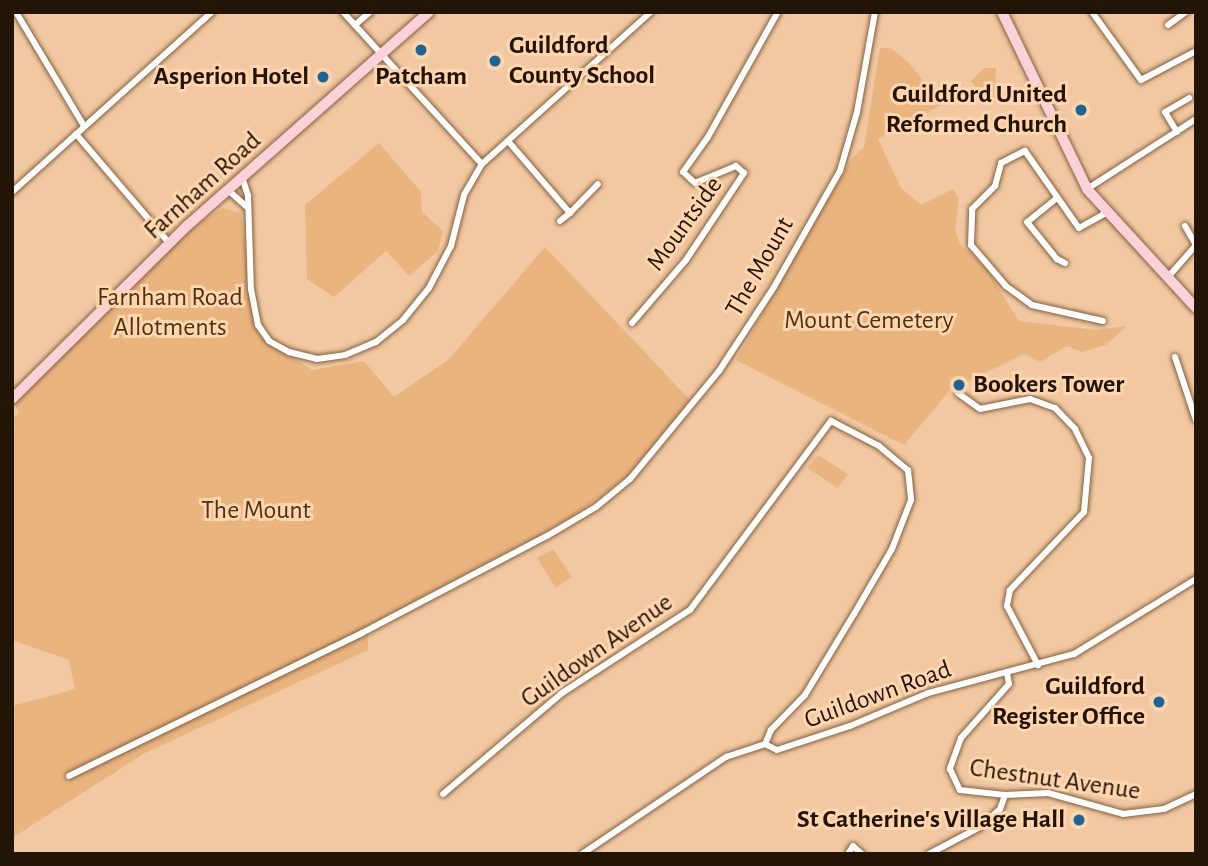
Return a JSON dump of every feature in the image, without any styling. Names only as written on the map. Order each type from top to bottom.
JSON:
[{"type":"main road","name":"Farnham Road","points":[[12,399],[242,177],[429,12]]},
{"type":"main road","points":[[1002,12],[1087,189],[1106,213],[1169,276],[1196,308]]},
{"type":"street","points":[[16,12],[84,126]]},
{"type":"street","points":[[343,12],[482,164]]},
{"type":"street","points":[[355,25],[370,12]]},
{"type":"street","points":[[242,177],[258,325],[269,341],[289,352],[317,359],[345,355],[376,342],[403,320],[429,288],[451,246],[464,195],[482,164],[651,12]]},
{"type":"street","name":"Mountside","points":[[632,323],[686,260],[744,173],[736,166],[695,183],[683,172],[708,137],[778,12]]},
{"type":"street","name":"The Mount","points":[[69,776],[513,554],[596,507],[630,479],[719,371],[767,298],[840,171],[857,111],[875,12]]},
{"type":"street","points":[[1092,12],[1142,80],[1196,51]]},
{"type":"street","points":[[1168,25],[1186,12]]},
{"type":"street","points":[[12,192],[208,13]]},
{"type":"street","points":[[1177,132],[1165,112],[1189,98]]},
{"type":"street","points":[[1087,189],[1196,120]]},
{"type":"street","points":[[76,134],[170,244]]},
{"type":"street","points":[[508,141],[570,213]]},
{"type":"street","points":[[1102,321],[1032,305],[1006,286],[971,245],[972,209],[995,186],[1001,163],[1025,151],[1079,228],[1106,213]]},
{"type":"street","points":[[561,221],[597,184]]},
{"type":"street","points":[[228,190],[246,206]]},
{"type":"street","points":[[1057,198],[1027,222],[1056,259],[1066,263]]},
{"type":"street","points":[[1169,276],[1194,256],[1196,245],[1185,226]]},
{"type":"street","points":[[1174,357],[1196,420]]},
{"type":"street","points":[[958,393],[980,409],[1030,399],[1055,408],[1075,429],[1089,458],[1084,512],[1010,590],[1007,606],[1038,665]]},
{"type":"street","name":"Guildown Avenue","points":[[443,794],[562,693],[690,610],[831,421],[879,446],[908,470],[911,500],[892,549],[811,685],[771,730],[765,744]]},
{"type":"street","name":"Guildown Road","points":[[582,854],[726,757],[765,744],[777,750],[850,726],[928,693],[1038,665],[1084,648],[1196,579]]},
{"type":"street","name":"Chestnut Avenue","points":[[1007,673],[1009,684],[968,727],[950,769],[960,790],[1005,795],[1048,793],[1123,814],[1164,809],[1196,794]]},
{"type":"street","points":[[929,854],[980,827],[1000,809],[1005,795]]},
{"type":"street","points":[[848,854],[853,846],[862,854]]},
{"type":"green space","name":"Mount Cemetery","points":[[880,48],[891,48],[909,63],[942,105],[878,139],[901,188],[921,205],[953,189],[959,199],[955,231],[960,244],[987,269],[1019,321],[1096,330],[1127,326],[1106,345],[1081,352],[1067,346],[1040,362],[1024,354],[950,390],[904,445],[736,360],[853,157],[864,147]]},
{"type":"green space","points":[[984,68],[996,68],[995,99],[987,104],[971,81]]},
{"type":"green space","points":[[379,143],[421,192],[422,212],[443,231],[438,251],[409,276],[386,251],[334,297],[307,279],[305,205]]},
{"type":"green space","name":"The Mount","points":[[223,208],[241,213],[253,311],[269,341],[312,370],[364,361],[394,397],[448,360],[545,247],[693,403],[623,481],[564,522],[368,626],[368,650],[145,753],[12,838],[12,706],[75,689],[69,660],[12,640],[12,419],[19,412],[12,402],[190,229]]},
{"type":"green space","points":[[818,455],[848,474],[838,488],[807,468]]},
{"type":"green space","points":[[553,549],[572,577],[556,588],[537,558]]},
{"type":"place","name":"Patcham","points":[[421,50]]},
{"type":"place","name":"Guildford County School","points":[[495,61]]},
{"type":"place","name":"Asperion Hotel","points":[[323,77]]},
{"type":"place","name":"Guildford United Reformed Church","points":[[1081,110]]},
{"type":"place","name":"Bookers Tower","points":[[959,385]]},
{"type":"place","name":"Guildford Register Office","points":[[1159,702]]},
{"type":"place","name":"St Catherine's Village Hall","points":[[1079,820]]},
{"type":"park label","name":"Farnham Road Allotments","points":[[170,313]]}]
